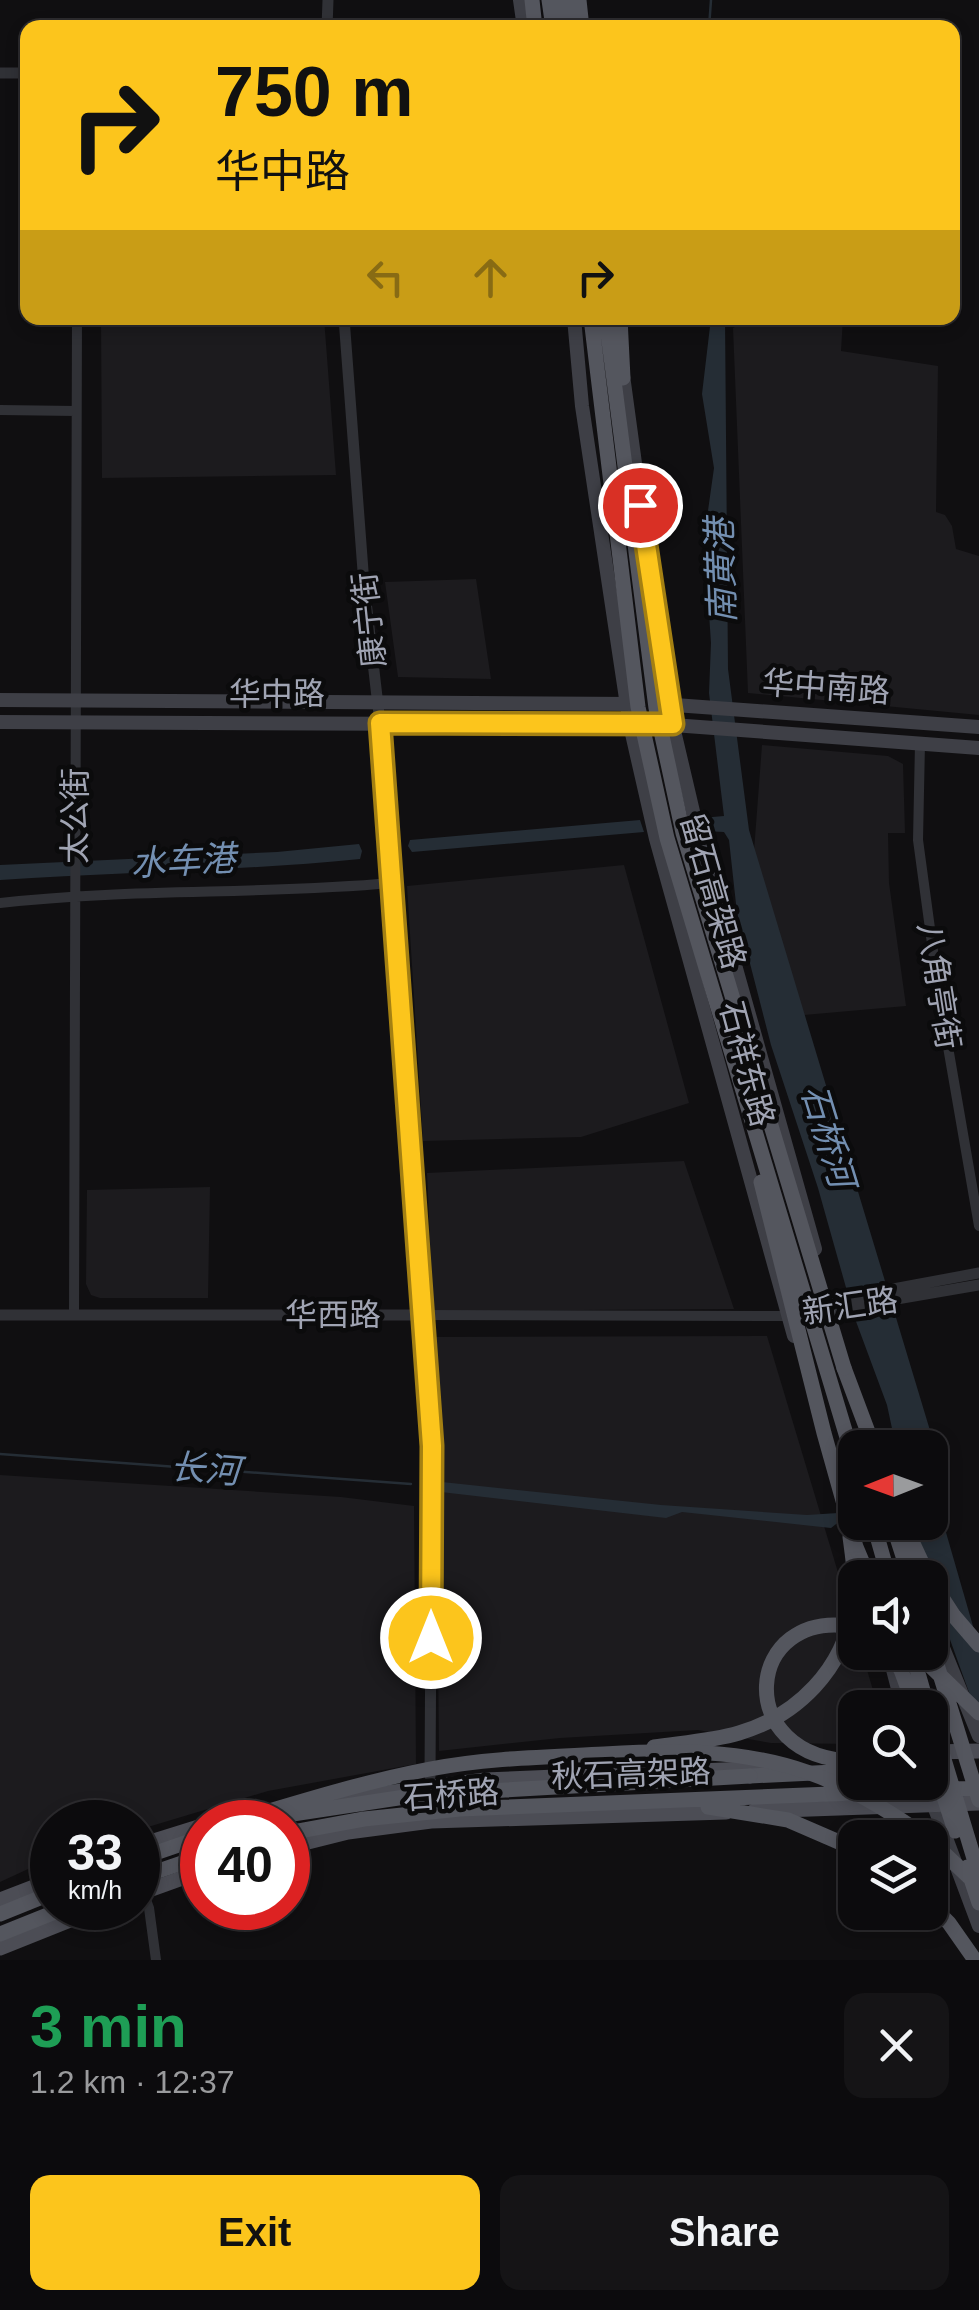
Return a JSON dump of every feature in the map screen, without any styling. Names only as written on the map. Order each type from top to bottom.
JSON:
[{"type":"highway","name":"留石高架路","points":[[590,325],[638,708],[667,838],[845,1430]]},
{"type":"highway","name":"留石高架路","points":[[607,325],[656,708],[683,833],[844,1368],[866,1430]]},
{"type":"highway","points":[[618,325],[629,487]]},
{"type":"highway","points":[[741,1084],[774,1242],[838,1469]]},
{"type":"highway","points":[[305,1800],[431,1769],[599,1754],[736,1734],[767,1724],[799,1704],[833,1662],[851,1617],[853,1540]]},
{"type":"highway","points":[[948,1606],[979,1645]]},
{"type":"highway","points":[[838,1625],[826,1624],[793,1635],[773,1660],[766,1688],[772,1717],[793,1743],[838,1762]]},
{"type":"highway","points":[[933,1670],[979,1713]]},
{"type":"highway","points":[[939,1670],[979,1801]]},
{"type":"highway","points":[[957,1726],[979,1779]]},
{"type":"highway","points":[[599,1754],[702,1752],[779,1764],[834,1782],[900,1820]]},
{"type":"highway","points":[[948,1758],[979,1764]]},
{"type":"highway","points":[[948,1767],[979,1764]]},
{"type":"highway","name":"秋石高架路","points":[[310,1811],[418,1794],[838,1767]]},
{"type":"highway","points":[[948,1773],[979,1875]]},
{"type":"highway","name":"秋石高架路","points":[[310,1829],[460,1809],[973,1789]]},
{"type":"highway","points":[[945,1800],[979,1903]]},
{"type":"highway","points":[[629,1803],[704,1806],[765,1815],[838,1841]]},
{"type":"highway","points":[[948,1858],[979,1887]]},
{"type":"highway","points":[[3,1909],[30,1900]]},
{"type":"highway","points":[[0,1934],[30,1922]]},
{"type":"highway","points":[[948,1923],[976,1960]]},
{"type":"main road","name":"石祥东路","points":[[575,325],[582,406],[626,704],[656,839],[786,1316],[838,1476]]},
{"type":"main road","name":"石祥东路","points":[[619,325],[668,704],[699,837],[838,1303],[869,1430]]},
{"type":"main road","name":"华中路","points":[[0,700],[668,704]]},
{"type":"main road","name":"华中南路","points":[[668,704],[979,727]]},
{"type":"main road","name":"华中路","points":[[0,722],[673,724]]},
{"type":"main road","name":"华中南路","points":[[673,724],[979,748]]},
{"type":"main road","points":[[948,1660],[979,1736]]},
{"type":"main road","points":[[948,1754],[979,1751]]},
{"type":"main road","name":"石桥路","points":[[310,1804],[485,1780],[838,1767]]},
{"type":"main road","points":[[931,1800],[979,1926]]},
{"type":"main road","name":"石桥路","points":[[310,1842],[348,1832],[431,1821],[708,1814],[979,1801]]},
{"type":"main road","points":[[3,1909],[30,1893]]},
{"type":"main road","points":[[0,1948],[45,1930]]},
{"type":"street","name":"太公街","points":[[74,1315],[77,325]]},
{"type":"street","name":"康宁街","points":[[345,325],[364,584],[380,723],[432,1446],[431,1821]]},
{"type":"street","points":[[0,410],[76,411]]},
{"type":"street","name":"八角亭街","points":[[920,743],[918,840],[939,995],[979,1226]]},
{"type":"street","points":[[0,904],[74,896],[307,891],[391,883]]},
{"type":"street","name":"新汇路","points":[[786,1316],[979,1274]]},
{"type":"street","name":"新汇路","points":[[897,1293],[979,1286]]},
{"type":"street","name":"华西路","points":[[0,1314],[786,1316]]},
{"type":"street","points":[[152,1930],[156,1960]]},
{"type":"shaded area","points":[[101,325],[325,325],[336,475],[102,478]]},
{"type":"shaded area","points":[[843,325],[841,351],[938,366],[936,512],[945,515],[952,526],[956,549],[979,556],[979,715],[748,693],[733,328]]},
{"type":"shaded area","points":[[476,579],[491,679],[398,677],[385,582]]},
{"type":"shaded area","points":[[762,745],[888,756],[903,764],[905,833],[888,833],[889,883],[906,1006],[804,1015],[754,851]]},
{"type":"shaded area","points":[[624,865],[689,1103],[581,1137],[423,1141],[407,886]]},
{"type":"shaded area","points":[[684,1161],[734,1309],[433,1311],[427,1173]]},
{"type":"shaded area","points":[[210,1187],[208,1298],[91,1295],[86,1284],[87,1190]]},
{"type":"shaded area","points":[[767,1336],[838,1572],[838,1670],[867,1670],[873,1690],[838,1690],[838,1744],[771,1743],[698,1730],[560,1738],[439,1751],[435,1337]]},
{"type":"shaded area","points":[[0,1475],[341,1497],[414,1506],[416,1764],[238,1800],[180,1800],[180,1817],[160,1823],[160,1800],[30,1800],[30,1868],[0,1882]]},
{"type":"water","name":"石桥河","points":[[710,325],[725,325],[728,669],[749,830],[930,1430],[892,1430],[771,1045],[737,913],[729,840],[724,832],[704,831],[701,818],[724,816],[709,693],[711,643],[704,539],[714,468],[702,394]]},
{"type":"water","points":[[640,820],[644,832],[412,852],[408,846],[410,840]]},
{"type":"water","name":"水车港","points":[[359,844],[360,859],[0,880],[0,865],[277,852]]},
{"type":"water","points":[[442,1482],[661,1505],[807,1515],[838,1513],[838,1523],[831,1528],[682,1512],[666,1518],[441,1492]]},
{"type":"water","points":[[948,1539],[979,1647],[979,1720],[948,1634],[948,1560],[921,1560],[914,1540]]},
{"type":"waterway","name":"南黄港","points":[[710,20],[711,0]]},
{"type":"waterway","name":"长河","points":[[0,1454],[411,1484]]},
{"type":"route","points":[[431,1638],[432,1446],[380,723],[673,724],[640,505]]}]
